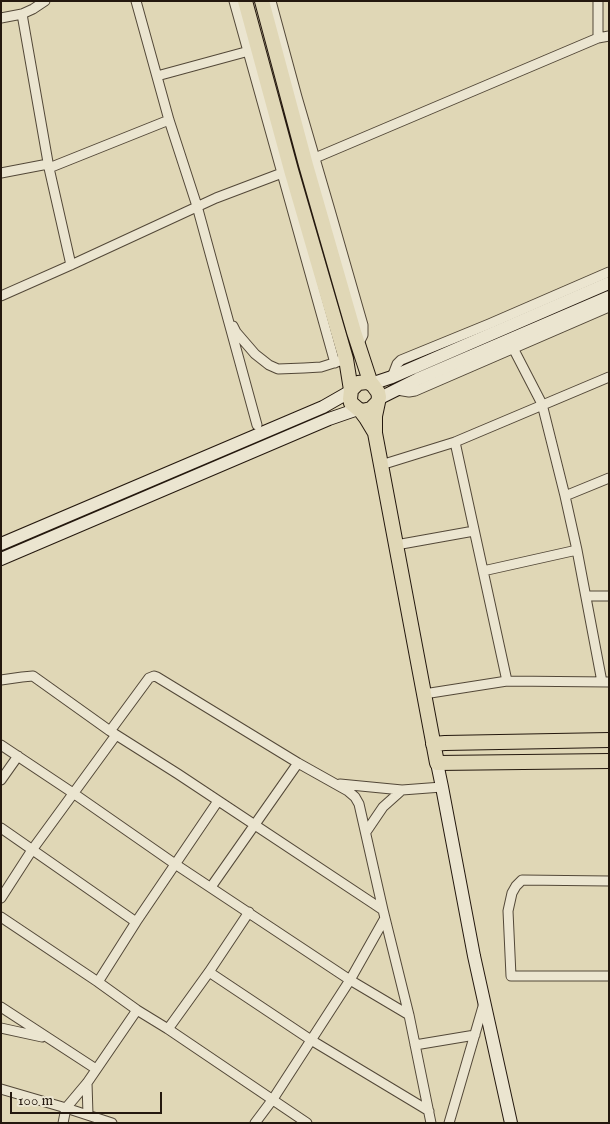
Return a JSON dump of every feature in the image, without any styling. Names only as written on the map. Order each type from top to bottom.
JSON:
[{"type":"main road","points":[[245,1],[341,361],[351,390],[350,399],[366,418],[375,433]]},
{"type":"main road","points":[[262,1],[306,165],[371,384]]},
{"type":"main road","points":[[371,384],[392,377],[609,283]]},
{"type":"main road","points":[[1,559],[329,419],[359,410],[371,409],[378,400],[394,390],[609,297]]},
{"type":"main road","points":[[1,544],[323,407],[351,390],[358,383],[371,384],[376,388],[378,400],[375,416],[375,433],[380,465],[474,956],[511,1123]]},
{"type":"main road","points":[[433,744],[609,740]]},
{"type":"main road","points":[[437,763],[609,761]]},
{"type":"street","points":[[1,18],[22,14],[34,9],[45,1]]},
{"type":"street","points":[[136,1],[169,120],[197,206],[257,425]]},
{"type":"street","points":[[229,319],[236,332],[254,354],[278,369],[321,367],[341,361],[282,173],[234,1]]},
{"type":"street","points":[[271,1],[362,325],[363,335],[357,342]]},
{"type":"street","points":[[598,1],[598,38]]},
{"type":"street","points":[[22,14],[48,166],[71,265]]},
{"type":"street","points":[[315,158],[598,38],[609,36]]},
{"type":"street","points":[[157,76],[249,52]]},
{"type":"street","points":[[1,173],[48,166],[169,120]]},
{"type":"street","points":[[1,296],[197,206],[282,173]]},
{"type":"street","points":[[392,377],[397,364],[401,360],[609,272]]},
{"type":"street","points":[[394,390],[415,391],[609,307]]},
{"type":"street","points":[[424,694],[506,681],[605,682],[565,496],[542,404],[513,348]]},
{"type":"street","points":[[380,465],[455,442],[609,377]]},
{"type":"street","points":[[455,442],[506,681]]},
{"type":"street","points":[[565,496],[609,478]]},
{"type":"street","points":[[396,545],[474,531]]},
{"type":"street","points":[[482,571],[577,550]]},
{"type":"street","points":[[587,596],[609,596]]},
{"type":"street","points":[[1,680],[33,676],[113,733],[218,801],[384,914]]},
{"type":"street","points":[[1,898],[32,850],[74,793],[149,678],[154,676],[160,678],[298,763],[348,790],[360,804],[384,914],[409,1015],[431,1123]]},
{"type":"street","points":[[1,745],[74,793],[175,864],[350,980],[409,1015]]},
{"type":"street","points":[[1,780],[18,756]]},
{"type":"street","points":[[211,887],[298,763]]},
{"type":"street","points":[[337,784],[402,790],[442,787]]},
{"type":"street","points":[[366,832],[383,807],[402,790]]},
{"type":"street","points":[[98,982],[218,801]]},
{"type":"street","points":[[1,828],[136,922]]},
{"type":"street","points":[[609,881],[522,880],[512,893],[508,911],[511,976],[609,976]]},
{"type":"street","points":[[168,1029],[249,912]]},
{"type":"street","points":[[255,1123],[273,1099],[350,980],[384,914]]},
{"type":"street","points":[[1,917],[307,1123]]},
{"type":"street","points":[[209,972],[311,1040],[429,1111]]},
{"type":"street","points":[[448,1123],[484,1003]]},
{"type":"street","points":[[1,1007],[96,1069]]},
{"type":"street","points":[[63,1123],[66,1108],[87,1082],[137,1010]]},
{"type":"street","points":[[1,1028],[48,1039]]},
{"type":"street","points":[[415,1045],[475,1035]]},
{"type":"street","points":[[87,1082],[88,1115]]},
{"type":"street","points":[[1,1089],[112,1123]]}]
